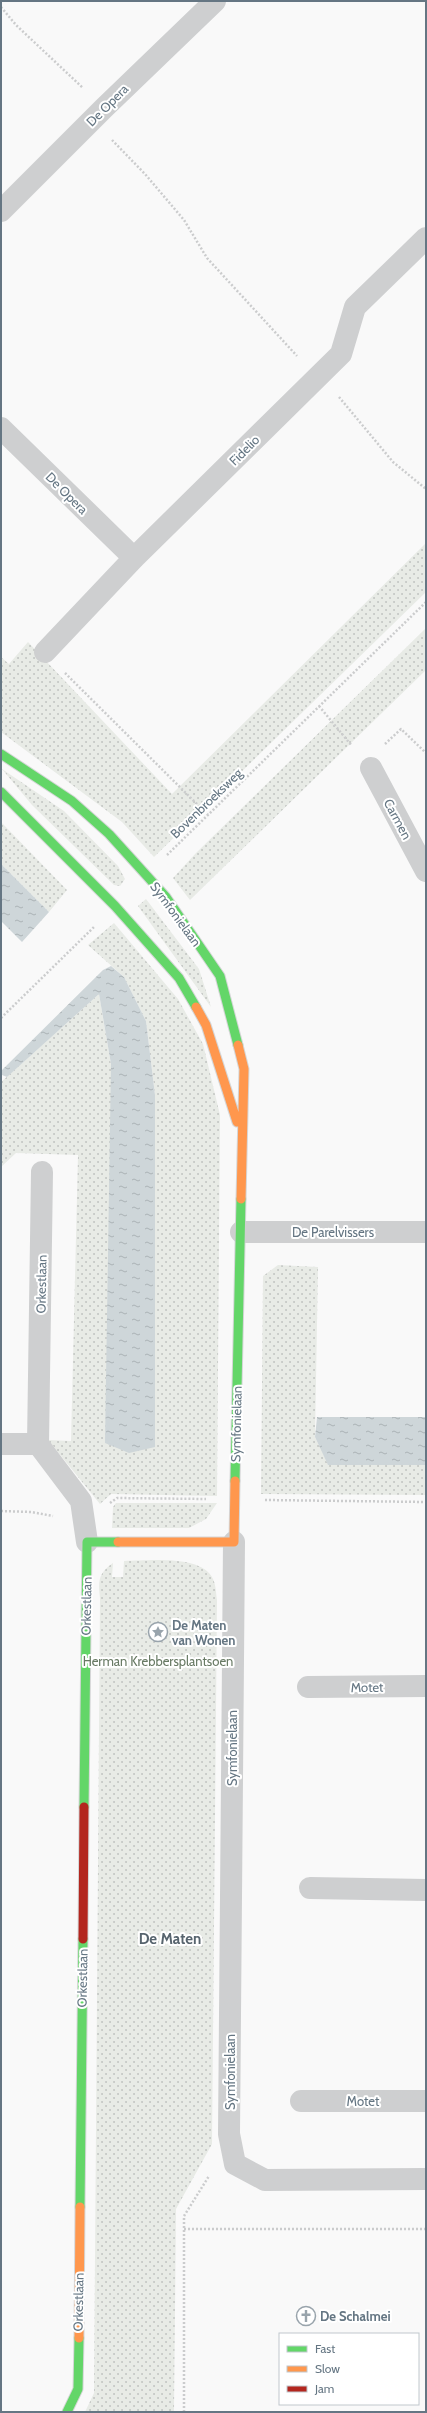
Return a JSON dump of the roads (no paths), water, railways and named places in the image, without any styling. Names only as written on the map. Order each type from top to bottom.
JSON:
[{"type":"street","name":"De Opera","points":[[1,211],[98,114],[215,1]]},
{"type":"street","name":"Fidelio","points":[[45,652],[134,558],[341,354],[355,308],[426,238]]},
{"type":"street","name":"De Opera","points":[[1,428],[134,558]]},
{"type":"street","name":"Symfonielaan","points":[[1,754],[72,801],[109,834],[148,874],[166,897],[220,976],[244,1069],[241,1136],[241,1232],[234,1542],[229,2134],[235,2164],[264,2180],[426,2179]]},
{"type":"street","name":"Carmen","points":[[368,765],[426,871]]},
{"type":"street","name":"Symfonielaan","points":[[1,792],[115,906],[180,978],[202,1018],[241,1136]]},
{"type":"street","name":"Orkestlaan","points":[[42,1172],[38,1444],[81,1501],[87,1542],[78,2388],[67,2412]]},
{"type":"street","name":"De Parelvissers","points":[[241,1232],[426,1232]]},
{"type":"street","points":[[1,1444],[38,1444]]},
{"type":"street","points":[[87,1542],[234,1542]]},
{"type":"street","name":"Motet","points":[[308,1687],[426,1686]]},
{"type":"street","points":[[310,1888],[426,1890]]},
{"type":"street","name":"Motet","points":[[301,2101],[426,2101]]},
{"type":"water","points":[[1,864],[49,912],[22,942],[1,921]]},
{"type":"water","points":[[111,966],[124,977],[146,1021],[155,1095],[155,1447],[129,1453],[105,1443],[111,1064],[99,994],[7,1077],[2,1075],[1,1071],[103,970]]},
{"type":"water","points":[[317,1417],[426,1417],[426,1465],[328,1465],[315,1437]]},
{"type":"place","name":"De Maten van Wonen","points":[[158,1632]]},
{"type":"place","name":"De Schalmei","points":[[306,2316]]},
{"type":"district","name":"De Maten","points":[[170,1939]]},
{"type":"park label","name":"Herman Krebbersplantsoen","points":[[158,1661]]}]
